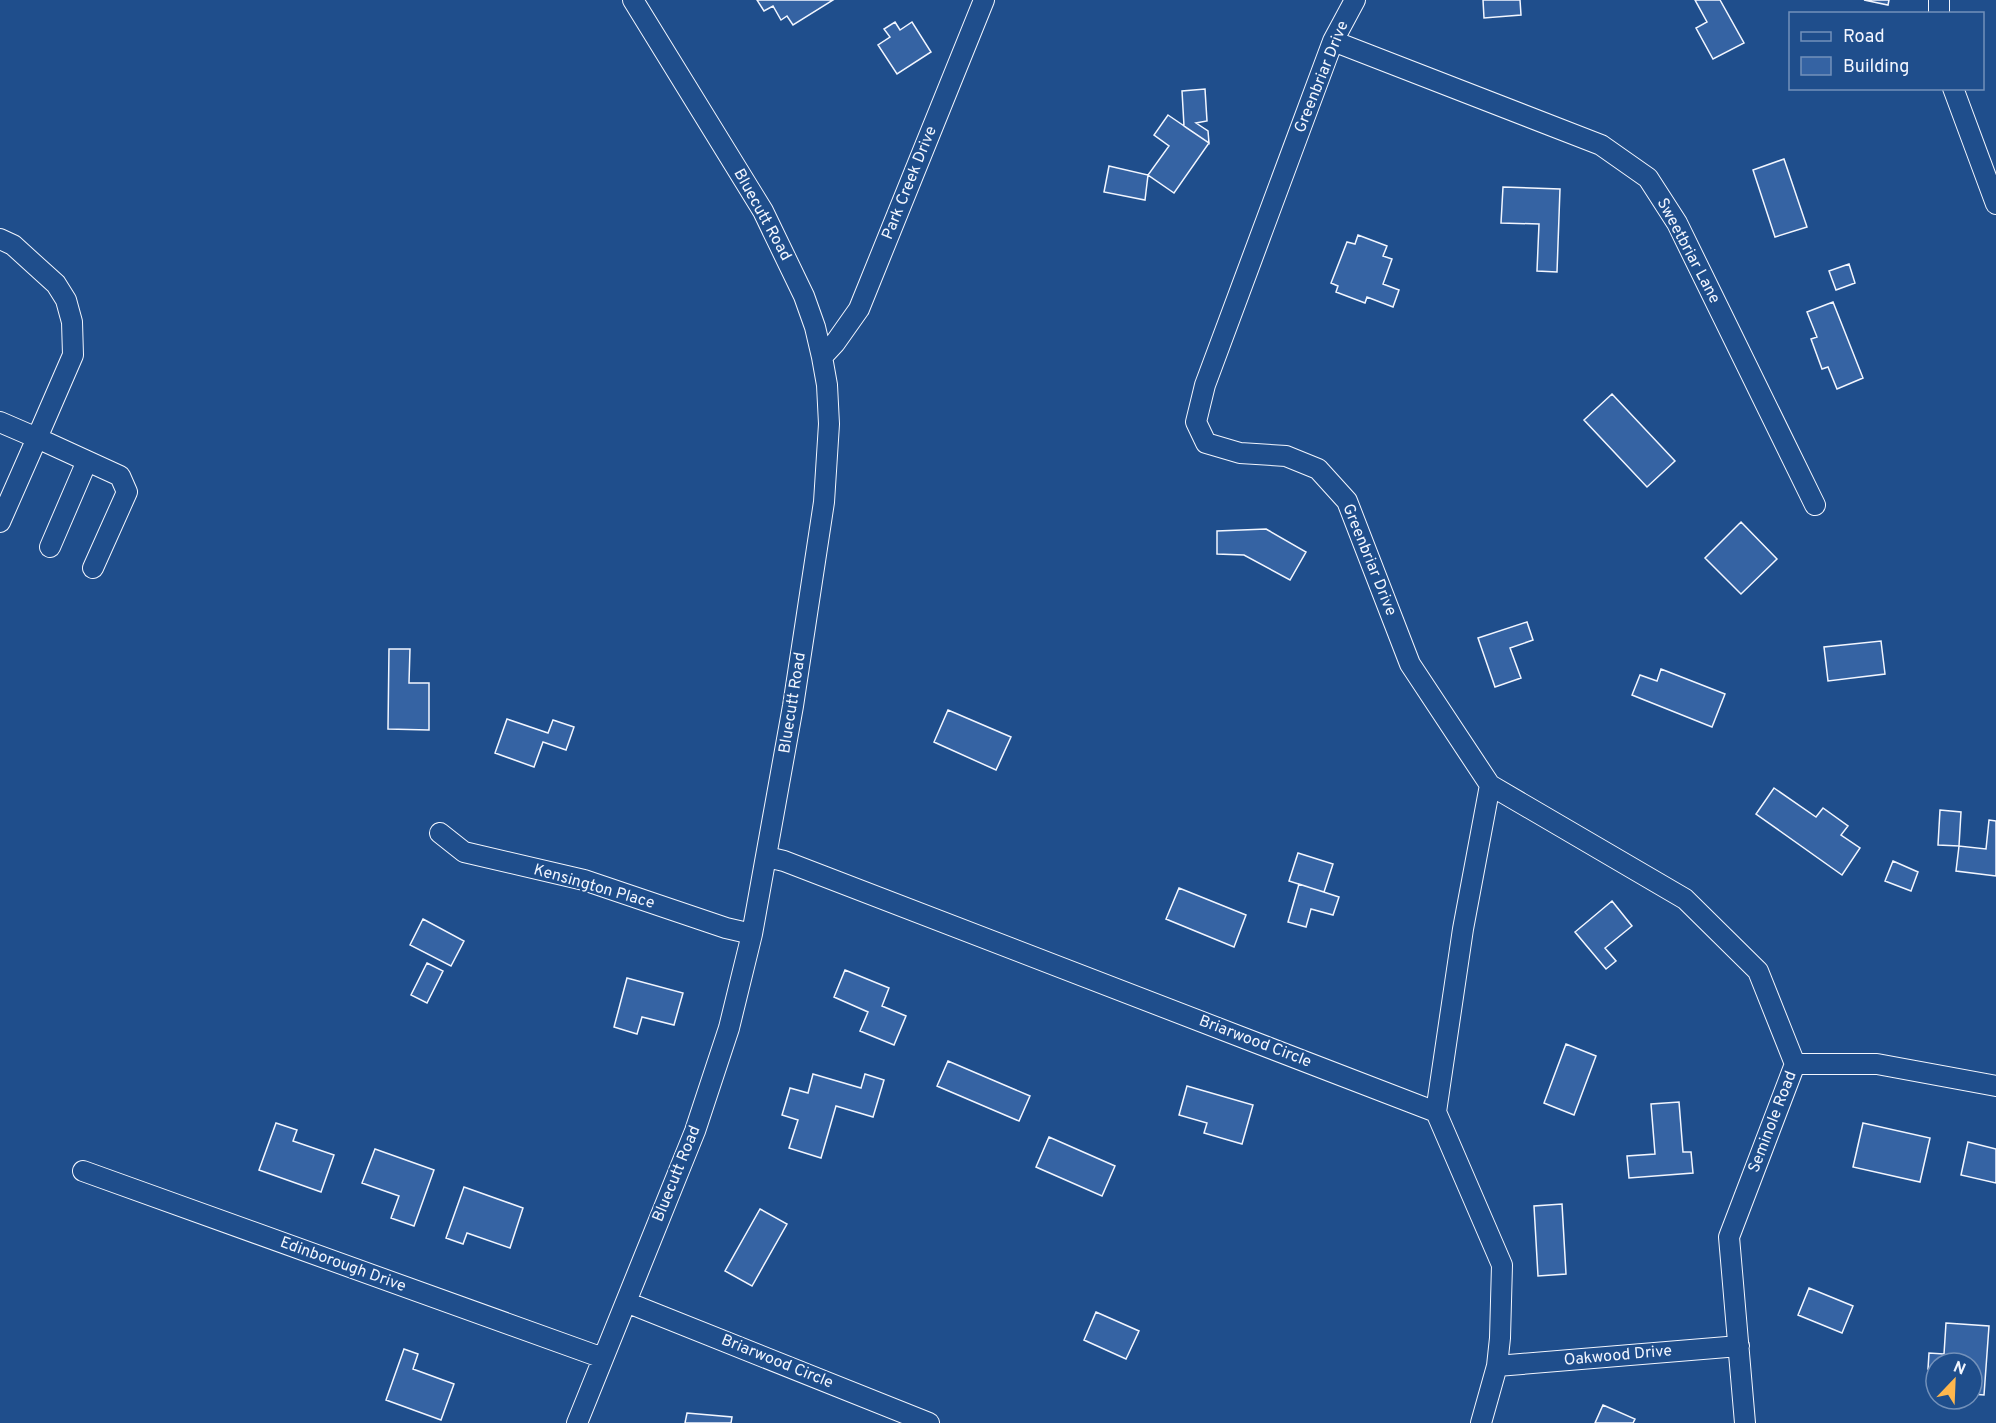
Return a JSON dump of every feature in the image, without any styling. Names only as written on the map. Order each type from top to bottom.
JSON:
[{"type":"street","name":"Bluecutt Road","points":[[577,1423],[698,1119],[729,1028],[768,857],[793,706],[824,502],[829,424],[827,385],[822,357],[804,296],[763,211],[633,0]]},
{"type":"street","name":"Park Creek Drive","points":[[822,357],[859,309],[984,0]]},
{"type":"street","name":"Greenbriar Drive","points":[[1355,0],[1333,41],[1205,386],[1196,422],[1206,443],[1240,453],[1286,456],[1318,469],[1347,501],[1410,664],[1490,785]]},
{"type":"street","name":"Sweetbriar Lane","points":[[1333,41],[1601,146],[1648,178],[1677,223],[1815,505]]},
{"type":"street","points":[[1954,90],[1996,204]]},
{"type":"street","points":[[0,238],[13,245],[56,284],[66,300],[72,322],[73,355],[0,522]]},
{"type":"street","points":[[0,422],[120,476],[127,492],[93,568]]},
{"type":"street","points":[[51,547],[87,461]]},
{"type":"street","name":"Seminole Road","points":[[1490,785],[1685,899],[1758,971],[1795,1064],[1729,1237],[1745,1423]]},
{"type":"street","points":[[1481,1423],[1497,1365],[1502,1265],[1436,1112],[1463,929],[1490,785]]},
{"type":"street","name":"Kensington Place","points":[[440,833],[464,852],[584,880],[726,928],[752,934]]},
{"type":"street","name":"Briarwood Circle","points":[[768,857],[784,861],[1436,1112]]},
{"type":"street","points":[[1795,1064],[1878,1064],[1996,1086]]},
{"type":"street","name":"Edinborough Drive","points":[[83,1171],[603,1358]]},
{"type":"street","name":"Briarwood Circle","points":[[626,1302],[929,1423]]},
{"type":"street","name":"Oakwood Drive","points":[[1497,1365],[1739,1346]]},
{"type":"building","points":[[757,0],[833,0],[793,25],[787,16],[781,20],[773,6],[764,11]]},
{"type":"building","points":[[1483,0],[1520,0],[1521,15],[1484,18]]},
{"type":"building","points":[[1695,0],[1720,0],[1744,43],[1713,59],[1696,28],[1707,22]]},
{"type":"building","points":[[1864,0],[1889,0],[1888,5]]},
{"type":"building","points":[[895,22],[900,30],[912,22],[931,52],[897,74],[878,45],[890,37],[884,29]]},
{"type":"building","points":[[1205,89],[1207,121],[1196,123],[1208,131],[1209,143],[1184,126],[1182,91]]},
{"type":"building","points":[[1168,115],[1209,143],[1174,193],[1148,175],[1169,146],[1154,135]]},
{"type":"building","points":[[1784,159],[1807,227],[1775,237],[1753,170]]},
{"type":"building","points":[[1109,166],[1148,175],[1145,200],[1104,192]]},
{"type":"building","points":[[1503,187],[1560,189],[1557,272],[1537,271],[1539,224],[1501,223]]},
{"type":"building","points":[[1358,235],[1387,246],[1383,256],[1392,259],[1383,284],[1399,290],[1393,307],[1367,297],[1365,303],[1336,292],[1338,286],[1331,283],[1347,242],[1355,244]]},
{"type":"building","points":[[1849,264],[1855,283],[1836,290],[1829,271]]},
{"type":"building","points":[[1833,302],[1863,378],[1837,389],[1828,367],[1822,369],[1811,339],[1817,337],[1807,312]]},
{"type":"building","points":[[1612,394],[1675,461],[1647,487],[1584,420]]},
{"type":"building","points":[[1741,522],[1777,559],[1741,594],[1705,558]]},
{"type":"building","points":[[1266,529],[1306,552],[1290,580],[1244,555],[1217,554],[1217,531]]},
{"type":"building","points":[[1527,622],[1533,640],[1510,648],[1521,678],[1495,687],[1478,638]]},
{"type":"building","points":[[1881,641],[1885,674],[1828,681],[1824,647]]},
{"type":"building","points":[[389,649],[410,649],[409,683],[429,683],[429,730],[388,729]]},
{"type":"building","points":[[1661,669],[1725,694],[1712,727],[1632,695],[1640,675],[1657,681]]},
{"type":"building","points":[[948,710],[1011,737],[996,770],[934,742]]},
{"type":"building","points":[[507,719],[548,733],[553,720],[574,727],[566,750],[543,742],[534,767],[495,753]]},
{"type":"building","points":[[1774,788],[1816,817],[1823,808],[1848,826],[1841,835],[1860,848],[1842,875],[1756,814]]},
{"type":"building","points":[[1940,810],[1961,812],[1959,846],[1938,845]]},
{"type":"building","points":[[1989,820],[1996,821],[1996,876],[1956,871],[1959,846],[1986,849]]},
{"type":"building","points":[[1298,853],[1333,864],[1324,892],[1289,881]]},
{"type":"building","points":[[1893,861],[1918,872],[1911,891],[1885,881]]},
{"type":"building","points":[[1299,884],[1339,897],[1333,915],[1311,909],[1306,927],[1288,922]]},
{"type":"building","points":[[1179,888],[1246,915],[1234,947],[1166,919]]},
{"type":"building","points":[[1612,901],[1632,926],[1605,948],[1616,961],[1606,969],[1575,932]]},
{"type":"building","points":[[423,919],[464,941],[451,966],[410,945]]},
{"type":"building","points":[[427,963],[443,971],[427,1003],[411,995]]},
{"type":"building","points":[[845,970],[889,988],[882,1006],[906,1016],[894,1045],[860,1031],[868,1012],[834,997]]},
{"type":"building","points":[[627,978],[683,993],[674,1025],[642,1017],[637,1034],[614,1027]]},
{"type":"building","points":[[1566,1044],[1596,1056],[1574,1115],[1544,1103]]},
{"type":"building","points":[[948,1061],[1030,1096],[1019,1121],[937,1086]]},
{"type":"building","points":[[813,1074],[861,1088],[865,1074],[884,1080],[873,1117],[836,1106],[821,1158],[789,1148],[798,1120],[782,1115],[790,1088],[808,1093]]},
{"type":"building","points":[[1187,1086],[1253,1105],[1242,1144],[1204,1133],[1207,1123],[1179,1115]]},
{"type":"building","points":[[1679,1102],[1683,1152],[1691,1152],[1693,1173],[1629,1178],[1627,1156],[1655,1154],[1651,1104]]},
{"type":"building","points":[[276,1123],[297,1130],[293,1141],[334,1155],[321,1192],[259,1170]]},
{"type":"building","points":[[1863,1123],[1930,1138],[1920,1182],[1853,1167]]},
{"type":"building","points":[[1049,1137],[1115,1166],[1102,1196],[1036,1167]]},
{"type":"building","points":[[1968,1142],[1996,1149],[1996,1183],[1961,1175]]},
{"type":"building","points":[[375,1149],[434,1170],[414,1226],[391,1218],[399,1196],[362,1183]]},
{"type":"building","points":[[464,1187],[523,1208],[510,1248],[467,1233],[463,1244],[446,1238]]},
{"type":"building","points":[[1562,1204],[1566,1274],[1538,1276],[1534,1206]]},
{"type":"building","points":[[760,1209],[787,1224],[752,1286],[725,1271]]},
{"type":"building","points":[[1809,1288],[1853,1306],[1842,1333],[1798,1315]]},
{"type":"building","points":[[1096,1312],[1139,1331],[1126,1359],[1084,1340]]},
{"type":"building","points":[[1946,1323],[1989,1326],[1984,1395],[1984,1351],[1944,1351]]},
{"type":"building","points":[[404,1349],[418,1354],[413,1369],[454,1384],[441,1420],[386,1400]]},
{"type":"building","points":[[1603,1405],[1635,1419],[1633,1423],[1595,1423]]},
{"type":"building","points":[[687,1413],[732,1417],[731,1423],[685,1423]]}]
